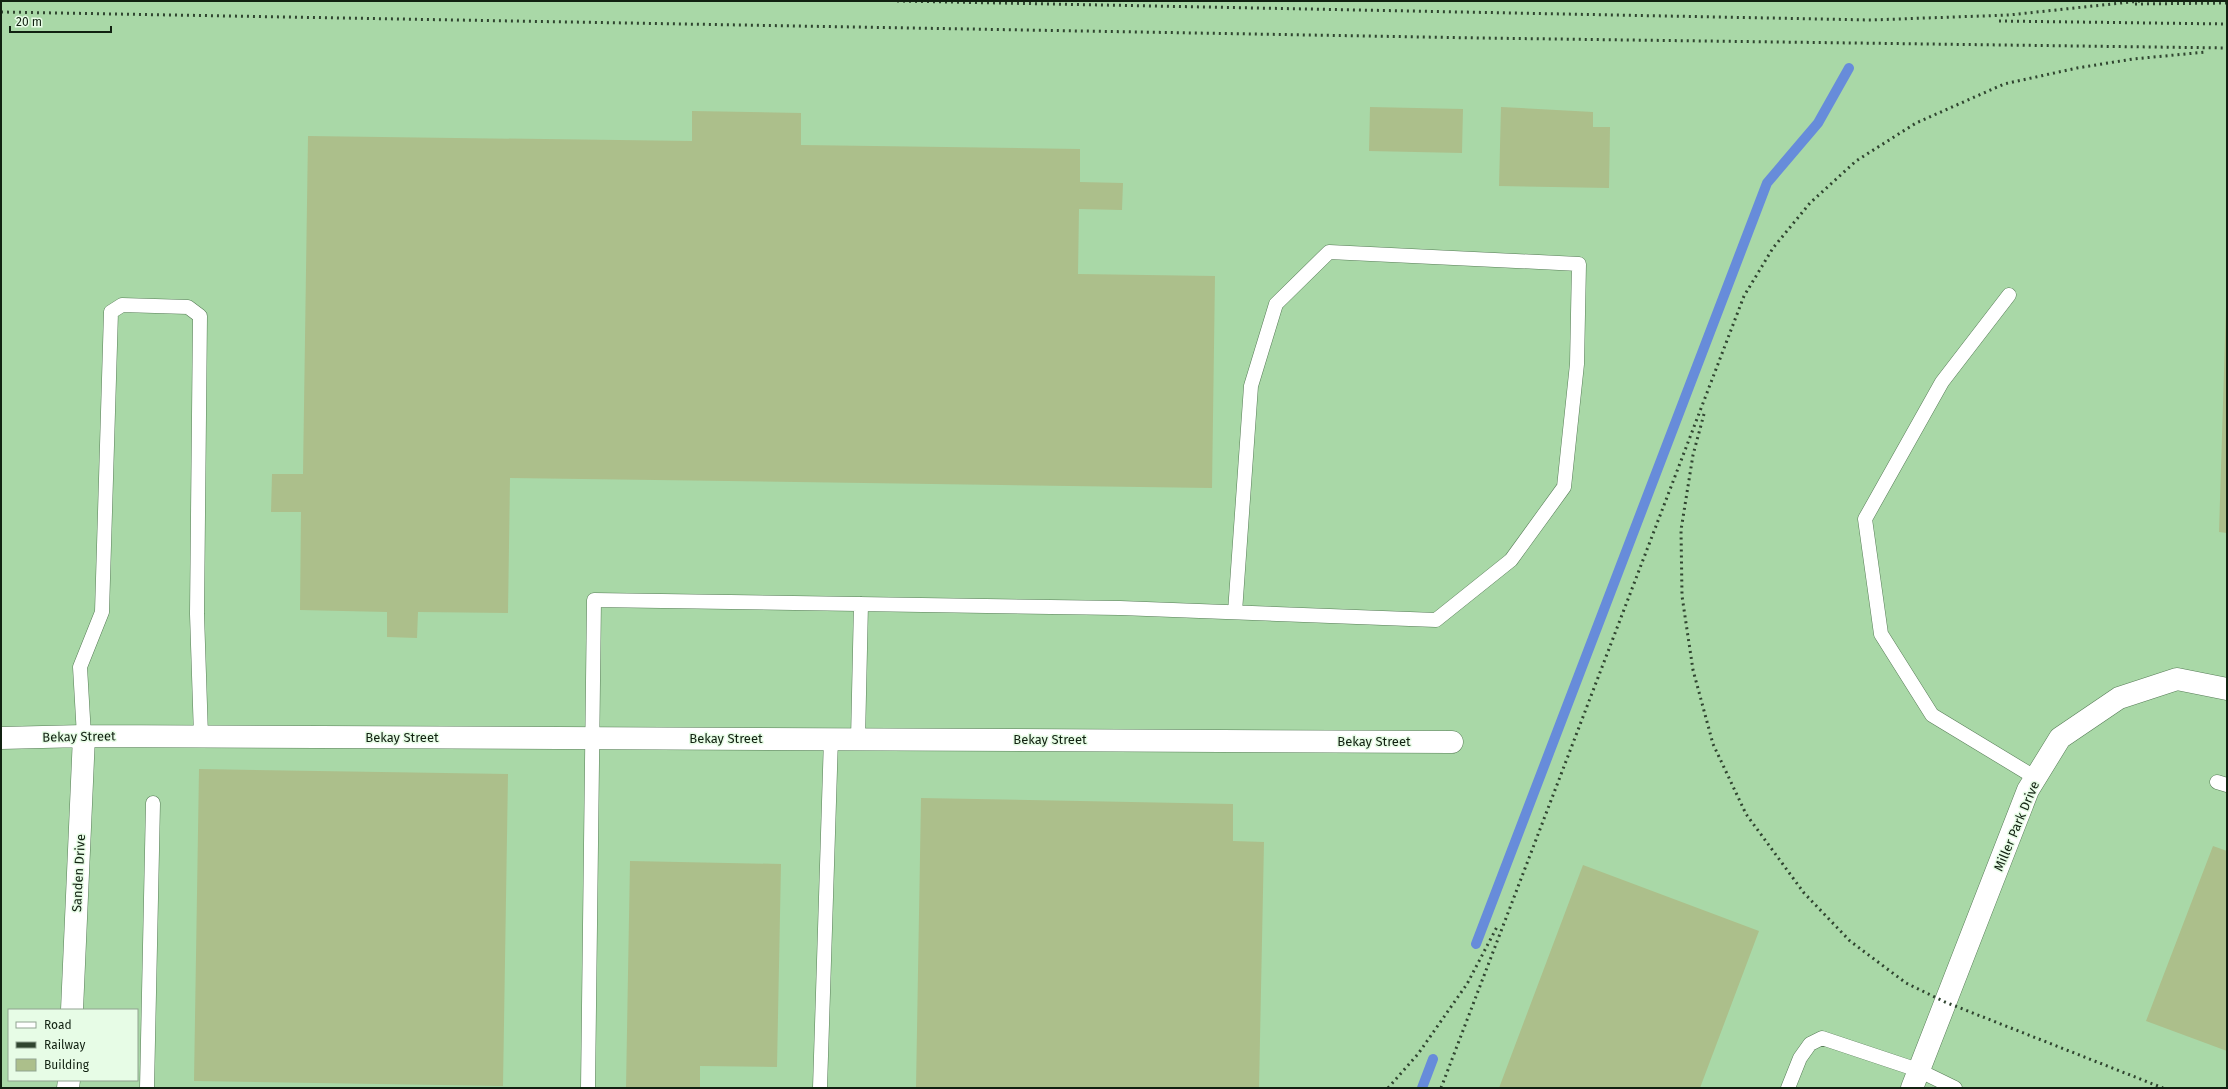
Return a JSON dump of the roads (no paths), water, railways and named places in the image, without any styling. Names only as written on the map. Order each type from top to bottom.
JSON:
[{"type":"street","name":"Miller Park Drive","points":[[1915,1079],[2028,790],[2060,738],[2119,698],[2177,679],[2227,689]]},
{"type":"street","name":"Sanden Drive","points":[[72,1009],[84,736]]},
{"type":"street","name":"Bekay Street","points":[[1,738],[201,736],[1452,742]]},
{"type":"lane","points":[[588,1088],[594,600],[1120,608],[1436,620],[1511,560],[1564,487],[1577,364],[1579,264],[1329,252],[1276,304],[1251,386],[1235,612]]},
{"type":"lane","points":[[2009,295],[1942,382],[1865,518],[1881,634],[1932,715],[2036,778]]},
{"type":"lane","points":[[84,736],[80,667],[102,612],[111,312],[122,305],[188,307],[200,316],[197,614],[201,736]]},
{"type":"lane","points":[[858,739],[861,604]]},
{"type":"lane","points":[[820,1088],[831,738]]},
{"type":"lane","points":[[147,1088],[153,803]]},
{"type":"lane","points":[[1788,1088],[1800,1058],[1810,1044],[1822,1038],[1915,1079],[1954,1088]]},
{"type":"waterway","points":[[1476,944],[1767,183],[1818,123],[1849,68]]},
{"type":"waterway","points":[[1422,1088],[1433,1059]]},
{"type":"railway","points":[[897,1],[1871,20],[2009,15],[2140,1]]},
{"type":"railway","points":[[2135,4],[2227,3]]},
{"type":"railway","points":[[1,12],[1480,38],[2227,48]]},
{"type":"railway","points":[[1999,21],[2227,24]]},
{"type":"railway","points":[[1441,1088],[1744,296],[1773,248],[1810,203],[1856,161],[1916,123],[2004,84],[2077,68],[2133,59],[2206,52]]},
{"type":"railway","points":[[1704,414],[1693,455],[1681,530],[1682,596],[1693,670],[1713,744],[1746,814],[1804,893],[1850,941],[1906,983],[1945,1002],[2163,1088]]},
{"type":"railway","points":[[1388,1088],[1418,1054],[1467,984],[1498,925]]}]
